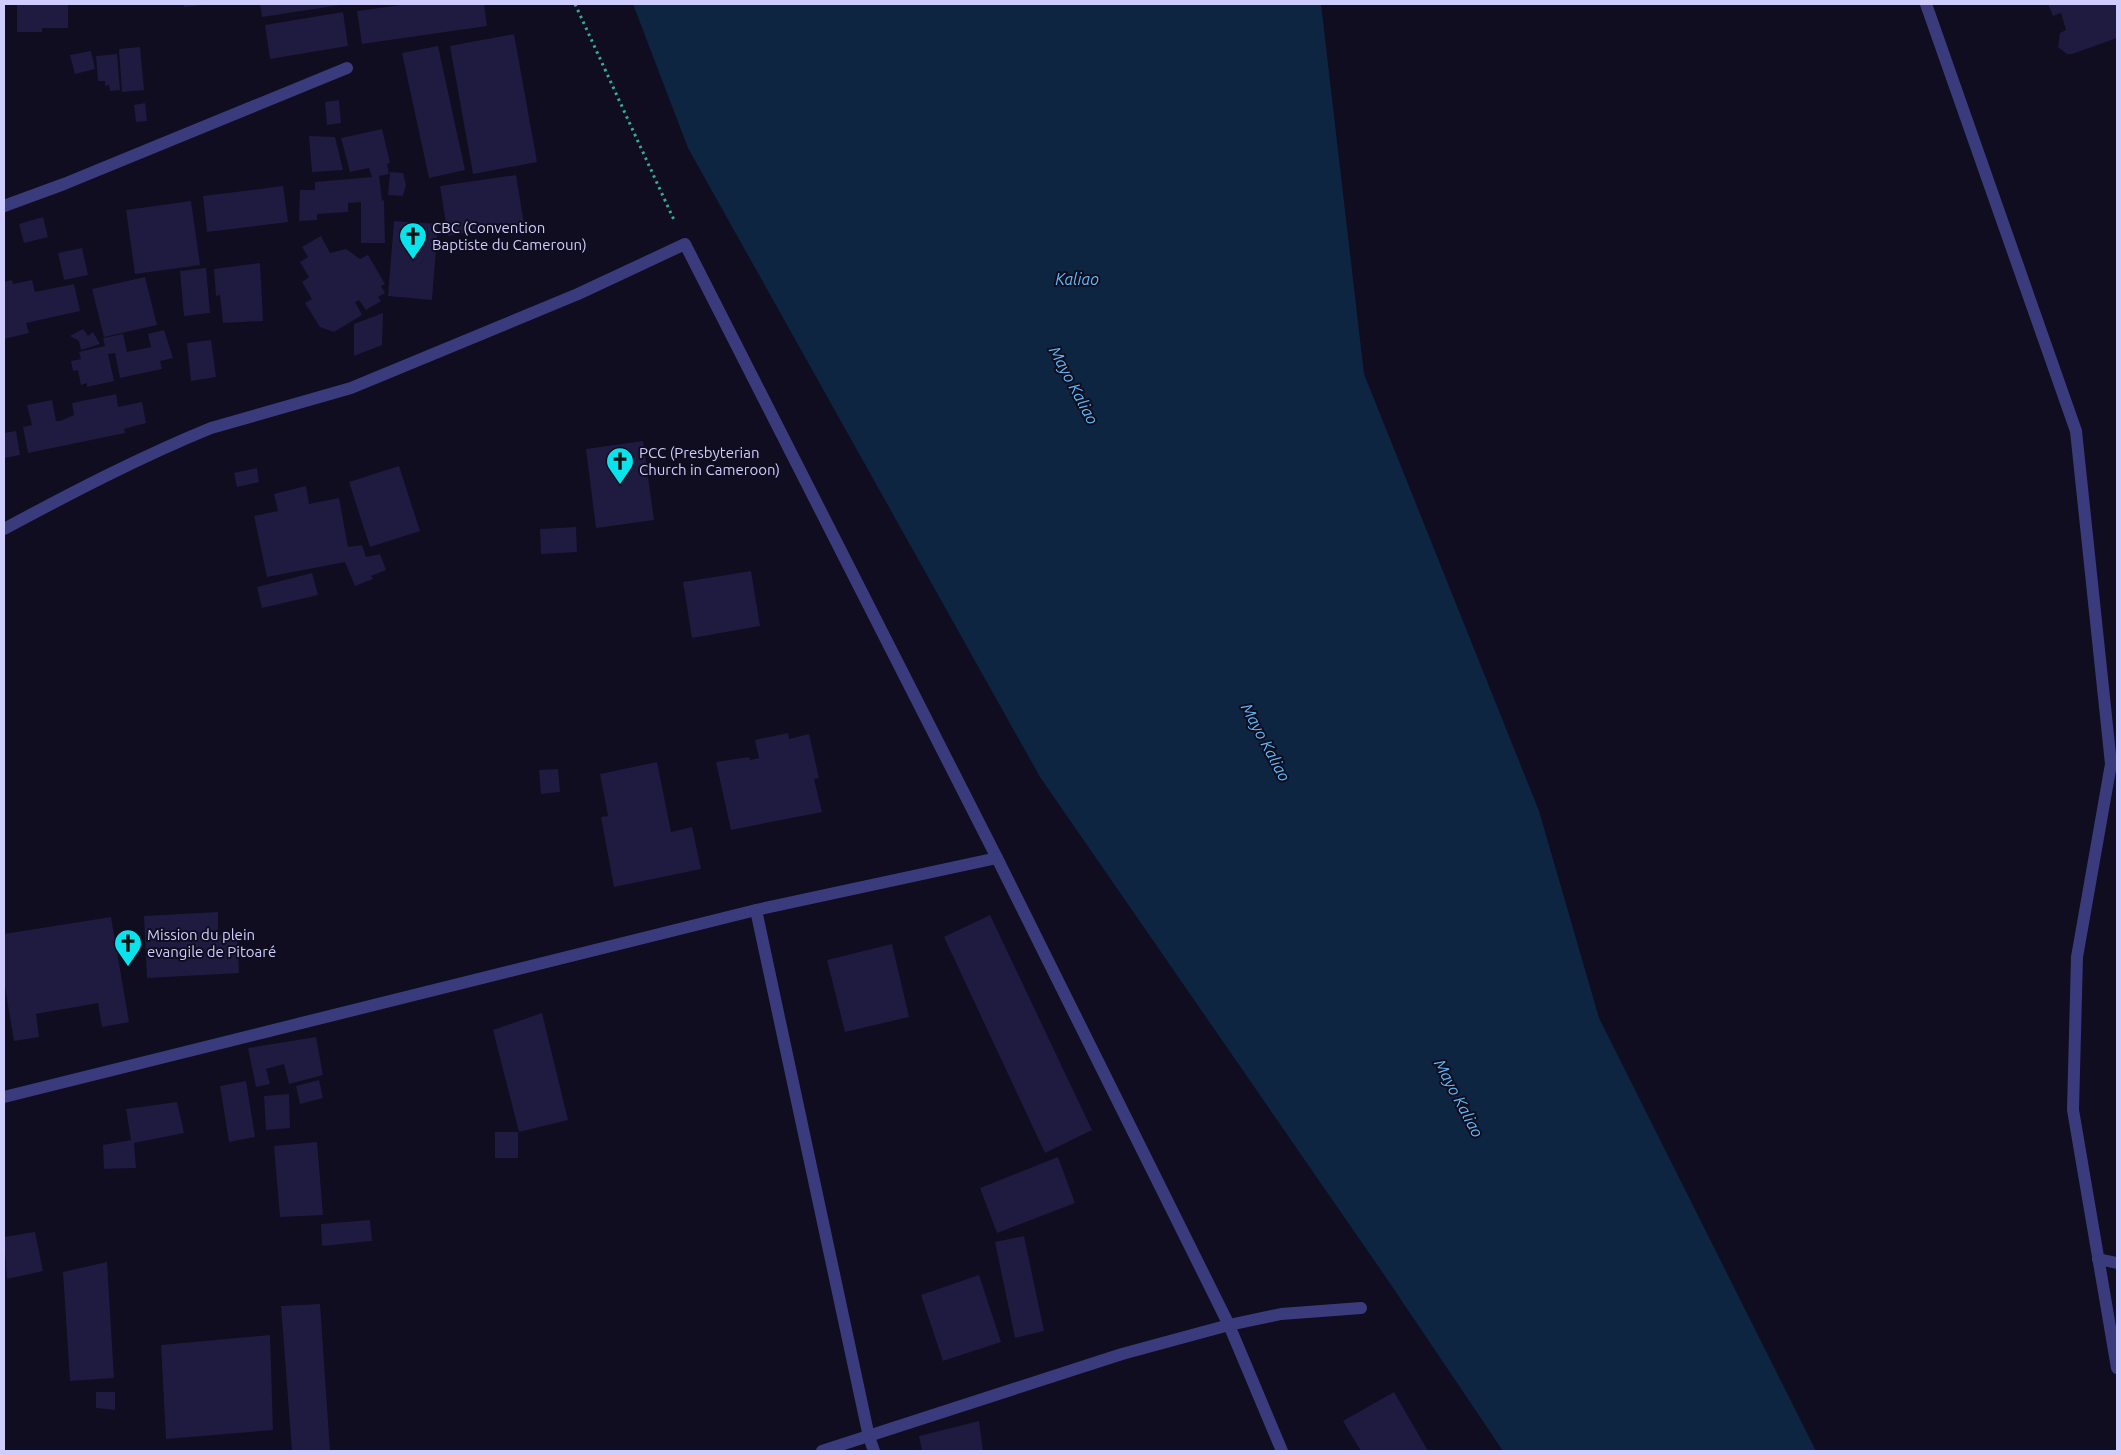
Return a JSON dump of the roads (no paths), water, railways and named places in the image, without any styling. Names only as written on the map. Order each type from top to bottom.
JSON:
[{"type":"street","points":[[1926,4],[2076,431],[2111,764],[2077,957],[2072,1110],[2117,1368]]},
{"type":"street","points":[[4,206],[64,184],[347,68]]},
{"type":"street","points":[[4,529],[76,490],[211,428],[351,388],[578,294],[685,244],[997,858],[1229,1325],[1282,1451]]},
{"type":"street","points":[[4,1097],[756,910],[997,858]]},
{"type":"street","points":[[756,910],[869,1437],[874,1451]]},
{"type":"street","points":[[2098,1259],[2117,1263]]},
{"type":"street","points":[[822,1451],[1122,1354],[1229,1325],[1281,1314],[1361,1308]]},
{"type":"water","name":"Kaliao","points":[[633,4],[1321,4],[1364,374],[1539,811],[1599,1018],[1816,1451],[1503,1451],[1385,1276],[1040,777],[688,148]]},
{"type":"place","name":"CBC (Convention Baptiste du Cameroun)","points":[[413,260]]},
{"type":"place","name":"PCC (Presbyterian Church in Cameroon)","points":[[620,485]]},
{"type":"place","name":"Mission du plein evangile de Pitoaré","points":[[128,967]]},
{"type":"water label","name":"Mayo Kaliao","points":[[1074,385]]},
{"type":"water label","name":"Mayo Kaliao","points":[[1266,742]]},
{"type":"water label","name":"Mayo Kaliao","points":[[1459,1098]]}]
